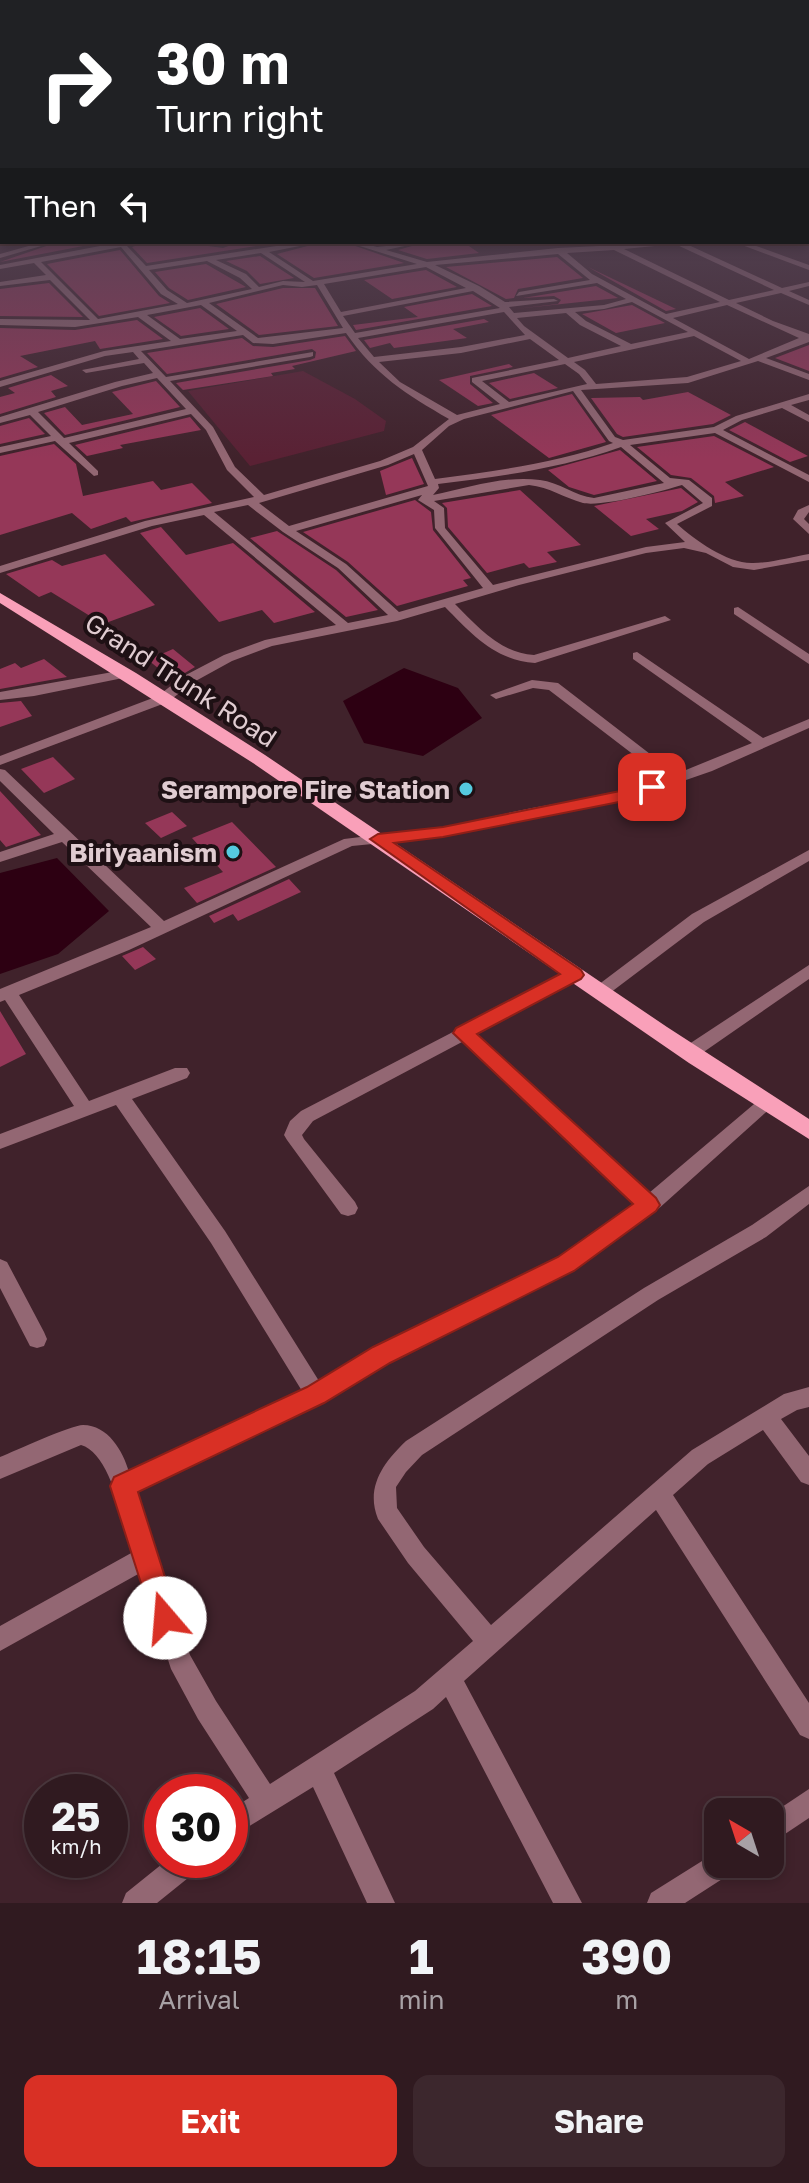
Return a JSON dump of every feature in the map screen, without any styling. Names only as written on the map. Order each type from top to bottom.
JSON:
[{"type":"main road","name":"Grand Trunk Road","points":[[0,597],[378,839],[689,1053],[809,1130]]},
{"type":"street","points":[[0,284],[24,281]]},
{"type":"street","points":[[56,281],[96,321]]},
{"type":"street","points":[[154,281],[164,292],[185,305]]},
{"type":"street","points":[[248,281],[256,288]]},
{"type":"street","points":[[0,322],[75,324],[141,315],[287,282],[298,285],[322,281]]},
{"type":"street","points":[[461,281],[494,298],[531,336],[582,372],[594,387]]},
{"type":"street","points":[[494,298],[597,281],[754,360],[809,377]]},
{"type":"street","points":[[685,281],[808,338]]},
{"type":"street","points":[[761,281],[809,303]]},
{"type":"street","points":[[315,282],[351,333],[396,383],[456,419]]},
{"type":"street","points":[[665,317],[809,284]]},
{"type":"street","points":[[337,315],[476,288]]},
{"type":"street","points":[[607,294],[619,293]]},
{"type":"street","points":[[202,302],[242,333],[263,342],[351,333],[587,298]]},
{"type":"street","points":[[508,310],[567,310],[604,307],[632,300]]},
{"type":"street","points":[[567,310],[583,323],[629,347]]},
{"type":"street","points":[[141,315],[178,342]]},
{"type":"street","points":[[0,384],[135,349],[242,333]]},
{"type":"street","points":[[507,405],[475,380],[697,333]]},
{"type":"street","points":[[375,360],[461,350],[531,336]]},
{"type":"street","points":[[0,570],[149,523],[257,500],[384,463],[417,449],[456,419],[575,388],[688,380],[754,360],[808,338]]},
{"type":"street","points":[[135,349],[210,429],[231,468],[257,500],[287,530],[342,566],[397,617]]},
{"type":"street","points":[[0,420],[117,383],[310,354]]},
{"type":"street","points":[[0,395],[99,367],[143,361]]},
{"type":"street","points":[[575,388],[612,439],[622,443],[667,481],[685,482],[708,500],[708,504],[670,523],[698,548]]},
{"type":"street","points":[[287,530],[433,485],[594,453],[622,443],[716,430],[739,418],[809,397]]},
{"type":"street","points":[[784,405],[809,419]]},
{"type":"street","points":[[0,450],[192,411]]},
{"type":"street","points":[[32,412],[94,473]]},
{"type":"street","points":[[716,430],[809,479]]},
{"type":"street","points":[[417,449],[433,485]]},
{"type":"street","points":[[423,500],[531,483],[556,487],[584,501],[594,501],[685,482]]},
{"type":"street","points":[[423,500],[433,485]]},
{"type":"street","points":[[423,500],[439,508],[440,528],[491,590]]},
{"type":"street","points":[[809,508],[798,519],[809,531]]},
{"type":"street","points":[[205,510],[345,627]]},
{"type":"street","points":[[0,761],[163,699],[187,680],[228,658],[269,643],[397,617],[646,550],[684,545],[737,565],[754,567],[809,557]]},
{"type":"street","points":[[447,603],[496,648],[521,660],[535,659],[665,620]]},
{"type":"street","points":[[738,611],[809,660]]},
{"type":"street","points":[[637,656],[761,743]]},
{"type":"street","points":[[0,696],[42,691],[124,674]]},
{"type":"street","points":[[496,695],[532,684],[553,686],[674,779]]},
{"type":"street","points":[[85,1109],[4,994],[162,928],[349,842],[443,832],[629,795],[809,723]]},
{"type":"street","points":[[0,773],[162,928]]},
{"type":"street","points":[[0,857],[64,836]]},
{"type":"street","points":[[600,992],[698,918],[809,855]]},
{"type":"street","points":[[689,1053],[809,971]]},
{"type":"street","points":[[348,1208],[298,1144],[293,1135],[296,1126],[307,1116],[574,975]]},
{"type":"street","points":[[463,1033],[649,1205]]},
{"type":"street","points":[[0,1142],[181,1073]]},
{"type":"street","points":[[120,1096],[218,1237],[316,1395]]},
{"type":"street","points":[[123,1486],[316,1395],[382,1355],[566,1264],[649,1205],[766,1104]]},
{"type":"street","points":[[489,1642],[416,1555],[386,1511],[385,1485],[398,1464],[427,1440],[651,1294],[759,1231],[809,1194]]},
{"type":"street","points":[[0,1268],[37,1339]]},
{"type":"street","points":[[248,1813],[424,1700],[700,1457],[792,1401],[809,1397]]},
{"type":"street","points":[[766,1417],[809,1474]]},
{"type":"street","points":[[0,1468],[81,1435],[95,1437],[104,1445],[123,1486],[180,1660],[207,1710],[266,1801]]},
{"type":"street","points":[[659,1494],[809,1726]]},
{"type":"street","points":[[0,1639],[146,1557]]},
{"type":"street","points":[[449,1678],[568,1903]]},
{"type":"street","points":[[318,1769],[381,1903]]},
{"type":"street","points":[[784,1821],[809,1802]]},
{"type":"street","points":[[661,1903],[704,1875]]},
{"type":"street","points":[[136,1903],[166,1878]]},
{"type":"shaded area","points":[[303,371],[355,399],[386,421],[384,431],[250,466],[188,391]]},
{"type":"shaded area","points":[[404,668],[458,688],[482,718],[423,756],[364,743],[343,701]]},
{"type":"shaded area","points":[[57,858],[109,911],[58,954],[0,974],[0,873]]},
{"type":"building","points":[[64,281],[146,281],[170,303],[99,316]]},
{"type":"building","points":[[163,281],[235,281],[246,287],[188,300]]},
{"type":"building","points":[[365,281],[446,281],[457,287],[392,299]]},
{"type":"building","points":[[472,281],[566,281],[518,289],[514,298],[506,299]]},
{"type":"building","points":[[612,281],[676,309],[666,311]]},
{"type":"building","points":[[49,283],[83,317],[0,316],[0,289]]},
{"type":"building","points":[[596,286],[618,298],[515,309],[558,304],[561,300],[554,296],[523,298]]},
{"type":"building","points":[[283,288],[315,288],[338,326],[259,335],[216,304]]},
{"type":"building","points":[[472,294],[492,306],[356,330],[353,325],[418,317],[404,307]]},
{"type":"building","points":[[632,305],[665,323],[616,333],[582,314]]},
{"type":"building","points":[[200,308],[229,329],[181,336],[154,317]]},
{"type":"building","points":[[484,319],[489,322],[453,329],[467,338],[394,348],[390,343],[370,348],[364,340]]},
{"type":"building","points":[[137,320],[163,339],[100,349],[95,341],[20,356],[38,367],[0,378],[0,328],[75,330]]},
{"type":"building","points":[[345,336],[356,351],[292,366],[295,369],[271,373],[273,376],[183,390],[176,383],[310,360],[315,358],[316,352],[312,349],[167,374],[147,353],[242,338],[253,346],[273,347]]},
{"type":"building","points":[[809,345],[809,371],[775,358]]},
{"type":"building","points":[[509,364],[513,367],[470,376],[470,384],[493,403],[478,406],[439,380]]},
{"type":"building","points":[[534,373],[558,388],[510,399],[489,383]]},
{"type":"building","points":[[51,375],[68,386],[51,391],[56,397],[0,414],[0,397],[15,393],[8,388]]},
{"type":"building","points":[[156,381],[180,407],[65,435],[44,413],[65,407],[82,425],[133,414],[112,392]]},
{"type":"building","points":[[688,392],[731,415],[713,424],[623,437],[617,434],[591,398],[640,397],[643,400]]},
{"type":"building","points":[[572,394],[606,442],[549,458],[491,415]]},
{"type":"building","points":[[190,417],[201,430],[120,445],[123,448],[87,456],[75,445]]},
{"type":"building","points":[[29,418],[45,434],[0,444],[0,426]]},
{"type":"building","points":[[745,422],[808,456],[790,462],[729,430]]},
{"type":"building","points":[[714,436],[774,467],[725,482],[744,496],[715,503],[714,496],[691,478],[671,475],[637,447]]},
{"type":"building","points":[[54,444],[76,464],[83,496],[153,481],[161,490],[192,483],[212,503],[131,522],[126,517],[91,529],[72,513],[0,535],[0,456]]},
{"type":"building","points":[[620,450],[657,481],[594,495],[569,487],[548,470]]},
{"type":"building","points":[[412,458],[424,484],[386,495],[380,471]]},
{"type":"building","points":[[681,488],[698,502],[682,511],[646,519],[659,529],[631,536],[594,506]]},
{"type":"building","points":[[520,490],[581,545],[547,552],[557,562],[529,568],[524,563],[487,573],[448,527],[447,508],[442,503]]},
{"type":"building","points":[[415,500],[431,512],[433,530],[471,578],[463,580],[468,586],[397,606],[348,562],[303,532]]},
{"type":"building","points":[[161,527],[186,555],[233,543],[315,612],[274,623],[262,610],[219,622],[140,533]]},
{"type":"building","points":[[277,531],[336,570],[378,610],[346,617],[250,538]]},
{"type":"building","points":[[105,554],[155,605],[103,624],[51,592],[39,597],[6,574],[52,560],[62,566]]},
{"type":"building","points":[[173,649],[195,667],[173,680],[148,660]]},
{"type":"building","points":[[44,659],[67,677],[0,689],[0,669],[15,663],[21,668]]},
{"type":"building","points":[[21,701],[32,716],[0,727],[0,703]]},
{"type":"building","points":[[53,757],[75,779],[44,793],[21,769]]},
{"type":"building","points":[[0,791],[41,835],[6,847],[0,840]]},
{"type":"building","points":[[172,812],[187,826],[161,838],[145,823]]},
{"type":"building","name":"Biriyaanism","points":[[232,822],[276,867],[197,903],[184,888],[223,872],[192,838]]},
{"type":"building","points":[[289,879],[301,892],[238,921],[233,914],[214,923],[209,916]]},
{"type":"building","points":[[143,947],[156,959],[135,970],[122,956]]},
{"type":"building","points":[[0,1011],[26,1054],[0,1067]]},
{"type":"place","name":"Serampore Fire Station","points":[[466,789]]},
{"type":"place","name":"Biriyaanism","points":[[233,852]]},
{"type":"route","points":[[165,1618],[123,1486],[316,1395],[382,1355],[566,1264],[649,1205],[463,1033],[574,975],[378,839],[443,832],[629,795],[652,787]]}]
